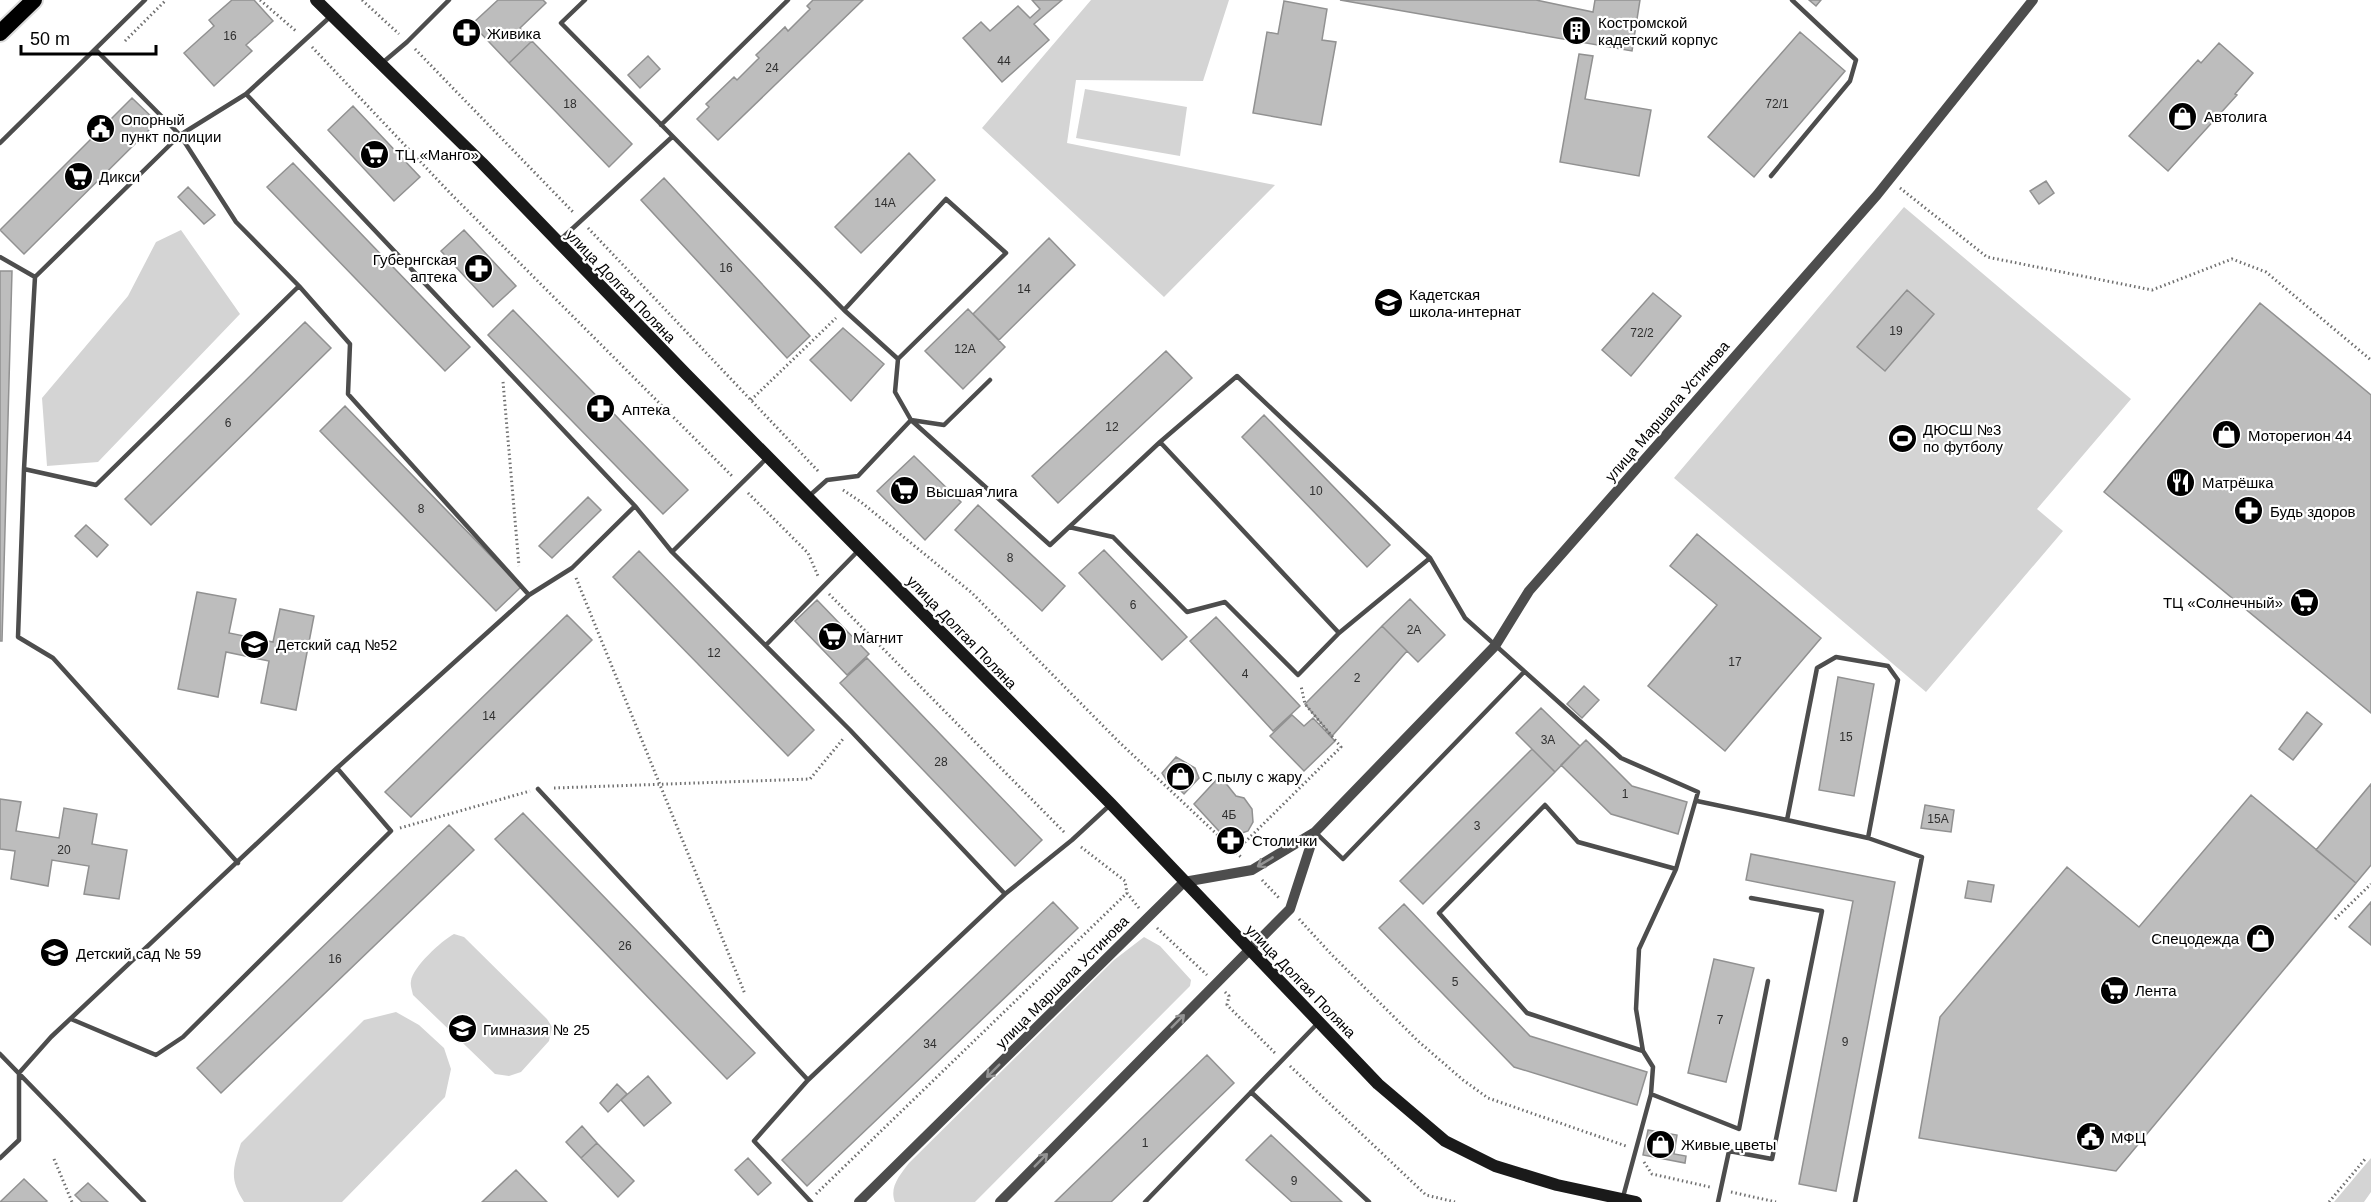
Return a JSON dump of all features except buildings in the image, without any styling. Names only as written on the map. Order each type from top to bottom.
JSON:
[{"type":"highway","points":[[0,33],[34,0]]},
{"type":"main road","name":"улица Долгая Поляна","points":[[316,0],[558,242],[1111,804],[1378,1084],[1446,1141],[1496,1166],[1557,1185],[1636,1202]]},
{"type":"street","name":"улица Маршала Устинова","points":[[865,1200],[1184,882],[1252,870],[1315,832],[1496,646],[1529,591],[1890,179],[2033,0]]},
{"type":"street","name":"улица Маршала Устинова","points":[[1000,1202],[1290,909],[1315,832]]},
{"type":"lane","points":[[0,143],[145,0]]},
{"type":"lane","points":[[381,64],[449,0]]},
{"type":"lane","points":[[585,0],[561,23],[844,310],[898,359]]},
{"type":"lane","points":[[661,125],[788,0]]},
{"type":"lane","points":[[1772,176],[1850,81],[1856,60],[1792,0]]},
{"type":"lane","points":[[238,863],[53,658],[18,637],[34,277],[180,135],[246,94],[332,15]]},
{"type":"lane","points":[[96,50],[180,135],[236,222],[299,286],[350,344],[348,394],[529,595]]},
{"type":"lane","points":[[246,94],[501,367],[635,506],[672,552],[850,730],[1005,894]]},
{"type":"lane","points":[[558,242],[672,137]]},
{"type":"lane","points":[[844,310],[946,199],[1006,253],[898,359],[895,392],[910,420],[1050,545],[1160,442],[1237,376],[1430,558],[1465,618],[1524,672],[1621,758],[1698,792],[1676,869],[1639,949],[1636,1009],[1643,1051],[1653,1067],[1651,1094],[1622,1199]]},
{"type":"lane","points":[[0,257],[34,277]]},
{"type":"lane","points":[[24,469],[96,485],[299,286]]},
{"type":"lane","points":[[910,420],[944,425],[990,381]]},
{"type":"lane","points":[[808,497],[827,480],[858,476],[910,420]]},
{"type":"lane","points":[[1160,442],[1339,633]]},
{"type":"lane","points":[[672,552],[769,456]]},
{"type":"lane","points":[[0,1158],[19,1140],[19,1073],[71,1019],[337,768],[529,595],[572,568],[635,506]]},
{"type":"lane","points":[[1069,527],[1113,537],[1187,612],[1224,602],[1298,675],[1339,633],[1430,558]]},
{"type":"lane","points":[[766,645],[860,549]]},
{"type":"lane","points":[[1787,820],[1817,668],[1836,657],[1888,666],[1898,680],[1868,838]]},
{"type":"lane","points":[[1315,832],[1343,859],[1524,672]]},
{"type":"lane","points":[[71,1019],[156,1055],[183,1037],[391,831],[337,768]]},
{"type":"lane","points":[[538,789],[808,1080]]},
{"type":"lane","points":[[1697,801],[1868,838],[1922,856],[1855,1202]]},
{"type":"lane","points":[[811,1201],[754,1141],[808,1080],[1005,894],[1072,840],[1111,804]]},
{"type":"lane","points":[[1643,1051],[1527,1013],[1439,913],[1545,806],[1578,842],[1676,869]]},
{"type":"lane","points":[[1718,1202],[1729,1151],[1772,1159],[1822,911],[1751,898]]},
{"type":"lane","points":[[1651,1094],[1739,1129],[1768,981]]},
{"type":"lane","points":[[1145,1202],[1320,1021]]},
{"type":"lane","points":[[0,1054],[144,1202]]},
{"type":"lane","points":[[1251,1092],[1369,1202]]},
{"type":"path","points":[[125,41],[166,0]]},
{"type":"path","points":[[260,0],[305,39],[450,193],[808,553],[823,588],[1072,840],[1125,880],[1127,892],[1147,919],[1229,996],[1227,1005],[1426,1195],[1455,1202]]},
{"type":"path","points":[[1890,179],[1987,257],[2152,290],[2232,259],[2266,272],[2371,360]]},
{"type":"path","points":[[751,400],[844,310]]},
{"type":"path","points":[[501,367],[521,586]]},
{"type":"path","points":[[572,568],[747,999]]},
{"type":"path","points":[[1235,852],[1341,747],[1305,704],[1298,675]]},
{"type":"path","points":[[391,831],[538,789],[810,779],[850,730]]},
{"type":"path","points":[[2335,919],[2371,884]]},
{"type":"path","points":[[811,1201],[1127,892]]},
{"type":"path","points":[[1331,954],[1418,1041],[1463,1080],[1488,1098],[1635,1149],[1652,1174],[1776,1202]]},
{"type":"path","points":[[2329,1202],[2366,1158]]},
{"type":"path","points":[[54,1159],[72,1202]]},
{"type":"shaded area","points":[[1091,0],[1229,0],[1203,81],[1076,80],[1067,143],[1275,185],[1164,297],[982,128]]},
{"type":"shaded area","points":[[1085,89],[1187,107],[1180,156],[1076,138]]},
{"type":"shaded area","name":"ДЮСШ №3 по футболу","points":[[1904,207],[2131,399],[2037,509],[2063,531],[1926,692],[1674,478]]},
{"type":"shaded area","points":[[181,230],[240,314],[98,462],[47,466],[42,398],[128,296],[156,242]]},
{"type":"shaded area","points":[[454,934],[464,937],[547,1019],[552,1027],[549,1041],[521,1072],[509,1076],[495,1074],[413,995],[411,983],[417,969],[435,948]]},
{"type":"shaded area","points":[[1144,937],[1160,946],[1191,980],[1190,986],[975,1202],[895,1202],[894,1186],[909,1163],[1114,960]]},
{"type":"shaded area","points":[[396,1012],[419,1025],[444,1048],[451,1069],[445,1097],[342,1202],[244,1202],[234,1180],[241,1143],[364,1020]]},
{"type":"shaded area","points":[[2371,1158],[2371,1192],[2364,1202],[2334,1202]]},
{"type":"place","name":"Костромской кадетский корпус","points":[[1577,31]]},
{"type":"place","name":"Живика","points":[[466,33]]},
{"type":"place","name":"Автолига","points":[[2183,116]]},
{"type":"place","name":"Опорный пункт полиции","points":[[100,128]]},
{"type":"place","name":"ТЦ «Манго»","points":[[374,154]]},
{"type":"place","name":"Дикси","points":[[78,176]]},
{"type":"place","name":"Губернгская аптека","points":[[478,268]]},
{"type":"place","name":"Кадетская школа-интернат","points":[[1388,303]]},
{"type":"place","name":"Аптека","points":[[601,409]]},
{"type":"place","name":"Моторегион 44","points":[[2227,435]]},
{"type":"place","name":"ДЮСШ №3 по футболу","points":[[1902,438]]},
{"type":"place","name":"Матрёшка","points":[[2181,482]]},
{"type":"place","name":"Высшая лига","points":[[905,491]]},
{"type":"place","name":"Будь здоров","points":[[2249,511]]},
{"type":"place","name":"ТЦ «Солнечный»","points":[[2304,602]]},
{"type":"place","name":"Магнит","points":[[832,637]]},
{"type":"place","name":"Детский сад №52","points":[[255,644]]},
{"type":"place","name":"C пылу с жару","points":[[1181,776]]},
{"type":"place","name":"Столички","points":[[1231,840]]},
{"type":"place","name":"Спецодежда","points":[[2260,938]]},
{"type":"place","name":"Детский сад № 59","points":[[55,953]]},
{"type":"place","name":"Лента","points":[[2114,990]]},
{"type":"place","name":"Гимназия № 25","points":[[462,1029]]},
{"type":"place","name":"МФЦ","points":[[2090,1137]]},
{"type":"place","name":"Живые цветы","points":[[1660,1144]]}]
